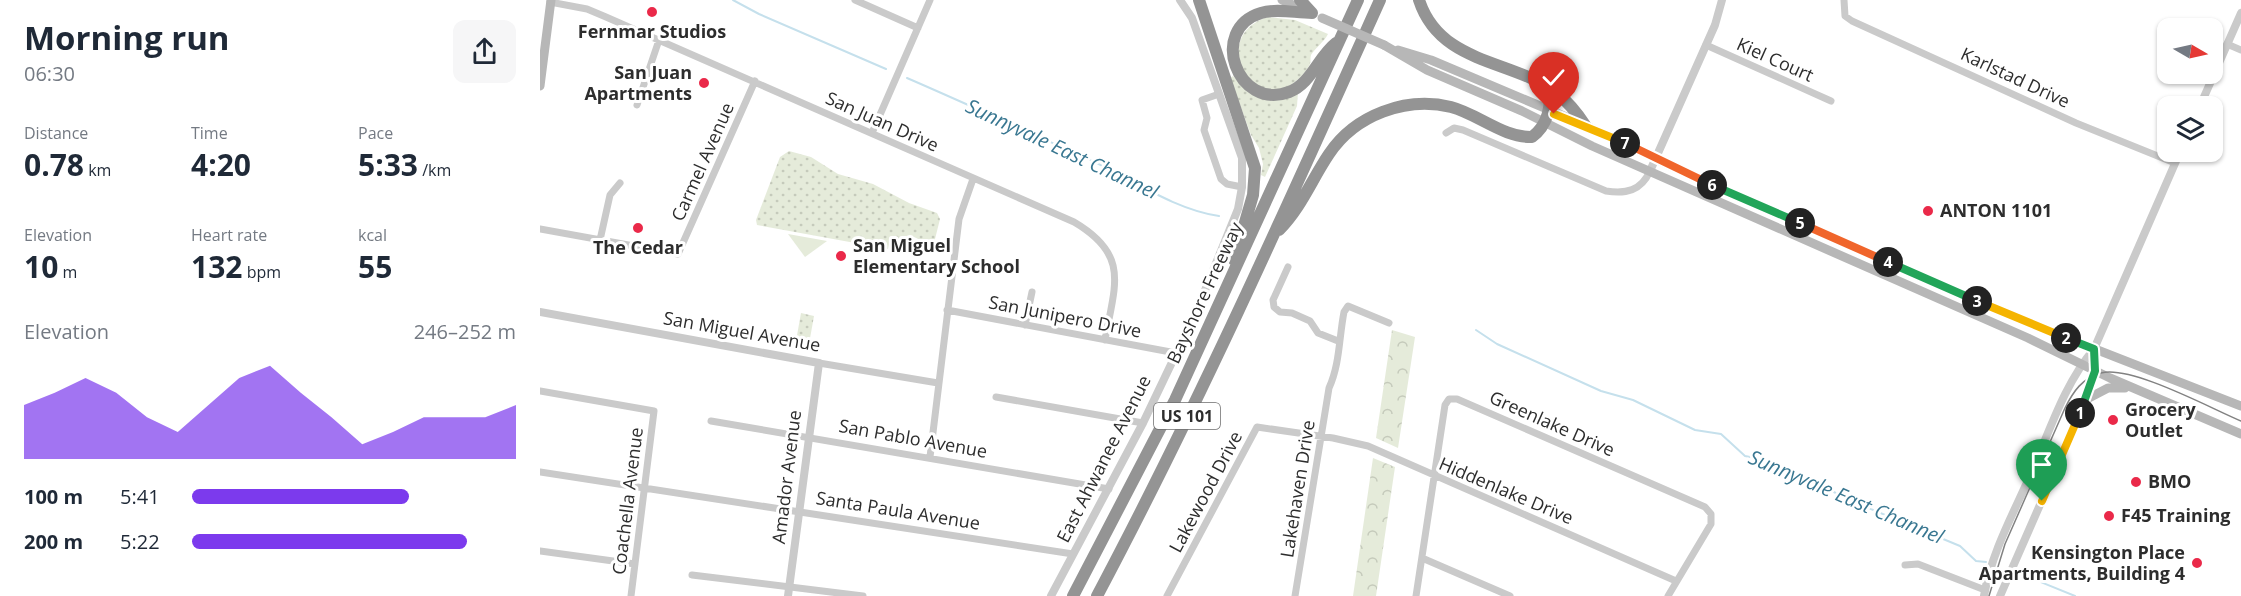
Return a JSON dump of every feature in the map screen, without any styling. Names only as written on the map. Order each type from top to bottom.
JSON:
[{"type":"highway","points":[[1199,0],[1255,168],[1253,195],[1227,288]]},
{"type":"highway","points":[[1300,0],[1317,15]]},
{"type":"highway","name":"Bayshore Freeway","points":[[1096,596],[1136,522],[1274,236],[1380,0]]},
{"type":"highway","points":[[1419,0],[1436,30],[1459,49],[1560,95],[1585,125]]},
{"type":"highway","name":"Bayshore Freeway","points":[[1073,596],[1166,419],[1355,3]]},
{"type":"highway","points":[[1317,15],[1263,12],[1242,26],[1232,49],[1234,66],[1244,82],[1256,91],[1269,94],[1288,92],[1304,82],[1324,53],[1339,41]]},
{"type":"highway","points":[[1274,236],[1292,217],[1321,166],[1340,141],[1360,124],[1386,110],[1417,104],[1450,107],[1524,138],[1532,137],[1539,132],[1546,116],[1551,98],[1548,88]]},
{"type":"main road","points":[[1282,0],[1384,45],[1427,70],[1546,116],[1650,171],[2028,338],[2136,390],[2241,434]]},
{"type":"main road","points":[[540,86],[551,1]]},
{"type":"main road","points":[[1546,116],[1585,125],[1925,279],[2094,349],[2241,406]]},
{"type":"main road","points":[[2085,400],[2108,388],[2136,390]]},
{"type":"street","points":[[855,0],[918,28]]},
{"type":"street","points":[[872,133],[930,0]]},
{"type":"street","name":"East Ahwanee Avenue","points":[[1051,596],[1143,423],[1238,209],[1242,187],[1242,158],[1192,18],[1180,0]]},
{"type":"street","points":[[1446,133],[1454,128],[1463,130],[1606,191],[1626,192],[1636,188],[1650,171],[1706,45],[1722,0]]},
{"type":"street","name":"Karlstad Drive","points":[[1844,0],[1845,16],[2076,123],[2175,163]]},
{"type":"street","name":"San Juan Drive","points":[[551,1],[587,9],[755,81],[1074,222],[1094,234],[1107,249],[1113,262],[1115,280],[1105,340]]},
{"type":"street","points":[[2205,96],[2241,13]]},
{"type":"street","points":[[637,105],[659,40]]},
{"type":"street","points":[[2228,44],[2241,50]]},
{"type":"street","name":"Kiel Court","points":[[1706,45],[1831,101]]},
{"type":"street","name":"Carmel Avenue","points":[[600,240],[678,254],[755,81]]},
{"type":"street","points":[[1219,94],[1202,100],[1207,118],[1204,130],[1221,179],[1227,184],[1242,187]]},
{"type":"street","points":[[1905,565],[1918,564],[1985,593],[1997,550],[2081,364],[2094,349],[2175,163]]},
{"type":"street","points":[[930,457],[959,219],[973,179]]},
{"type":"street","points":[[540,229],[600,240],[610,195],[620,183]]},
{"type":"street","points":[[1288,267],[1273,300],[1274,308],[1310,321],[1318,333],[1338,341],[1344,312],[1348,306],[1389,323]]},
{"type":"street","points":[[1025,324],[1032,292]]},
{"type":"street","name":"San Junipero Drive","points":[[947,310],[1176,353]]},
{"type":"street","name":"San Miguel Avenue","points":[[540,312],[938,383]]},
{"type":"street","name":"Lakehaven Drive","points":[[1295,596],[1329,387],[1338,369],[1335,358],[1338,341]]},
{"type":"street","points":[[2000,596],[2085,400],[2095,371],[2094,349]]},
{"type":"street","name":"Amador Avenue","points":[[789,591],[819,363]]},
{"type":"street","name":"Coachella Avenue","points":[[540,391],[654,411],[631,596]]},
{"type":"street","points":[[996,397],[1143,423]]},
{"type":"street","name":"Greenlake Drive","points":[[1434,477],[1445,405],[1449,399],[1457,399],[1705,507],[1711,514],[1711,524],[1676,581]]},
{"type":"street","name":"San Pablo Avenue","points":[[711,421],[1109,489]]},
{"type":"street","name":"Lakewood Drive","points":[[1167,596],[1257,427],[1322,436]]},
{"type":"street","name":"Hiddenlake Drive","points":[[1322,436],[1368,446],[1434,477],[1676,581]]},
{"type":"street","name":"Santa Paula Avenue","points":[[540,471],[1073,554]]},
{"type":"street","points":[[1416,596],[1434,477]]},
{"type":"street","points":[[540,551],[634,564]]},
{"type":"street","points":[[1422,558],[1510,596]]},
{"type":"street","points":[[692,575],[789,591],[863,596]]},
{"type":"street","points":[[1668,596],[1676,581]]},
{"type":"green space","points":[[1268,17],[1295,20],[1328,34],[1311,55],[1310,64],[1300,77],[1287,87],[1272,90],[1259,86],[1248,78],[1241,66],[1239,52],[1242,38],[1251,26]]},
{"type":"green space","points":[[1233,76],[1245,88],[1298,92],[1297,106],[1265,177],[1261,175],[1263,164],[1259,148],[1251,135],[1230,78]]},
{"type":"green space","points":[[789,151],[811,157],[838,174],[873,184],[909,203],[937,213],[940,219],[934,243],[929,244],[914,237],[900,241],[890,240],[888,249],[757,225],[756,220],[780,157]]},
{"type":"green space","points":[[788,234],[827,241],[805,257]]},
{"type":"green space","points":[[801,313],[814,316],[809,344],[796,341]]},
{"type":"green space","points":[[1392,330],[1415,337],[1398,448],[1376,438]]},
{"type":"green space","points":[[1373,458],[1395,467],[1376,596],[1353,596]]},
{"type":"waterway","name":"Sunnyvale East Channel","points":[[733,0],[759,14],[886,69]]},
{"type":"waterway","name":"Sunnyvale East Channel","points":[[907,78],[1086,158],[1168,200],[1184,207],[1219,216]]},
{"type":"waterway","name":"Sunnyvale East Channel","points":[[1476,330],[1497,344],[1601,391],[1633,400],[1695,430],[1721,434],[1745,456],[1765,460],[1866,507],[1960,546],[1976,561],[1986,562]]},
{"type":"waterway","name":"Sunnyvale East Channel","points":[[2016,572],[2075,596]]},
{"type":"tram line","points":[[1989,596],[2005,544],[2065,408],[2075,391],[2088,378],[2101,373],[2114,372],[2131,375],[2171,389],[2241,421]]},
{"type":"place","name":"Fernmar Studios","points":[[652,12]]},
{"type":"place","name":"San Juan Apartments","points":[[704,83]]},
{"type":"place","name":"ANTON 1101","points":[[1928,211]]},
{"type":"place","name":"The Cedar","points":[[638,228]]},
{"type":"place","name":"San Miguel Elementary School","points":[[841,256]]},
{"type":"place","name":"Grocery Outlet","points":[[2113,420]]},
{"type":"place","name":"BMO","points":[[2136,482]]},
{"type":"place","name":"F45 Training","points":[[2109,516]]},
{"type":"place","name":"Kensington Place Apartments, Building 4","points":[[2197,563]]},
{"type":"route","points":[[1554,114],[1585,125],[1691,176],[1925,279],[2094,349],[2095,371],[2042,501]]}]
